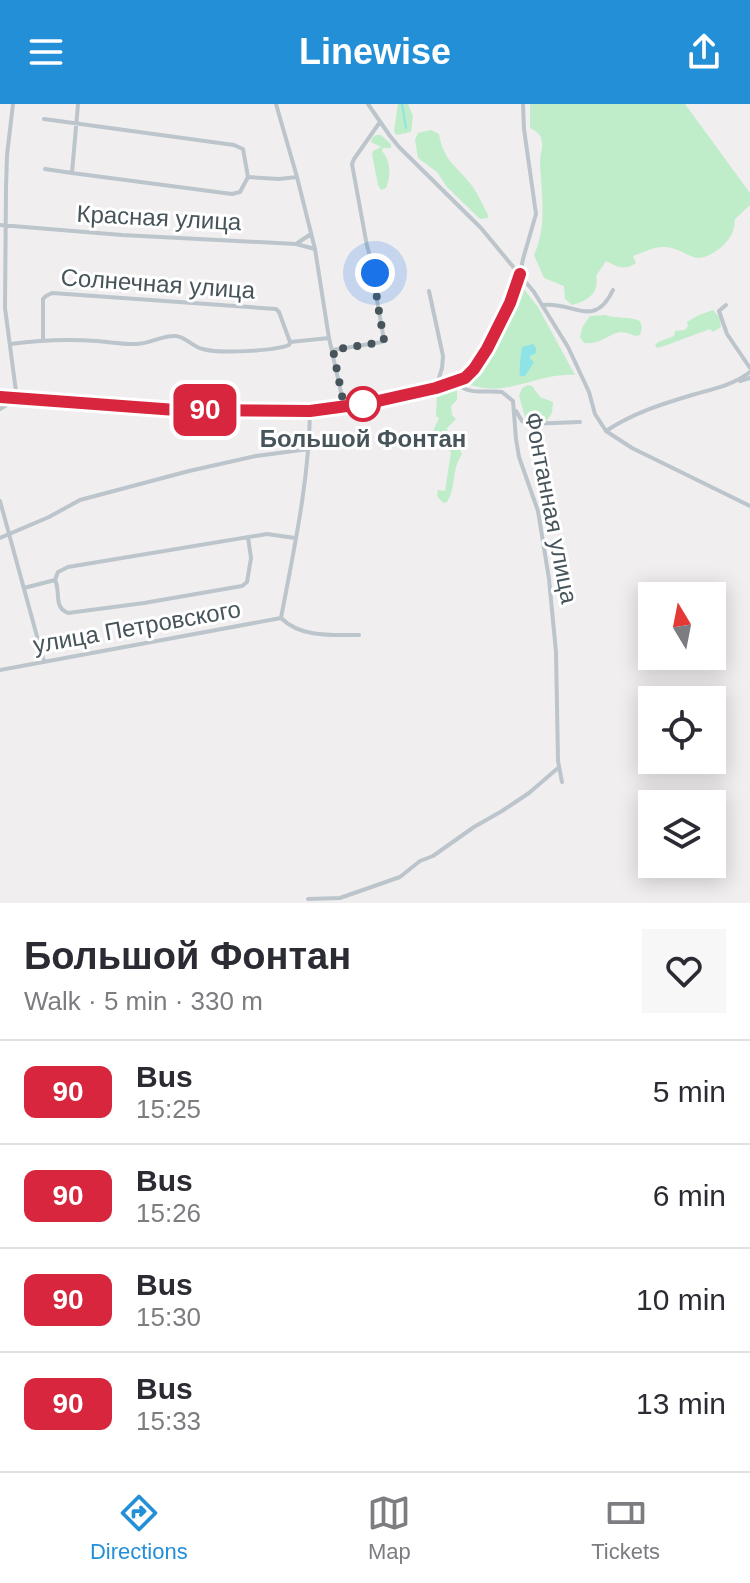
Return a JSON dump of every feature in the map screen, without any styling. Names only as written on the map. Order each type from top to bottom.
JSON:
[{"type":"street","points":[[13,104],[2,225],[2,308],[11,344],[17,399]]},
{"type":"street","points":[[72,173],[78,104]]},
{"type":"street","points":[[276,104],[315,249],[344,406]]},
{"type":"street","points":[[368,104],[399,147],[481,228],[543,305],[568,347],[589,392],[595,414],[606,431],[632,448],[750,506]]},
{"type":"street","points":[[0,397],[176,410],[310,411],[369,403],[465,378],[487,349],[516,290],[536,214],[523,104]]},
{"type":"street","points":[[44,119],[234,145],[243,149],[248,177],[240,192],[232,194],[45,169]]},
{"type":"street","points":[[333,350],[384,340],[375,273],[352,164],[380,122]]},
{"type":"street","points":[[248,177],[297,177]]},
{"type":"street","name":"Красная улица","points":[[2,225],[296,244],[315,249]]},
{"type":"street","points":[[296,244],[311,234]]},
{"type":"street","points":[[543,305],[595,310],[603,307],[613,290]]},
{"type":"street","points":[[429,291],[443,356],[436,388]]},
{"type":"street","name":"Солнечная улица","points":[[43,340],[42,302],[52,293],[276,309],[290,342]]},
{"type":"street","points":[[606,431],[655,406],[737,381],[750,373],[727,334],[719,311],[726,305]]},
{"type":"street","points":[[11,344],[43,340],[139,344],[175,336],[200,349],[264,351],[289,345],[290,342],[329,338]]},
{"type":"street","name":"Фонтанная улица","points":[[454,382],[476,393],[502,392],[513,401],[519,457],[538,511],[549,579],[556,652],[558,768],[562,782]]},
{"type":"street","points":[[0,409],[17,399]]},
{"type":"street","points":[[514,409],[522,421]]},
{"type":"street","points":[[310,411],[304,491],[281,618],[300,631],[359,635]]},
{"type":"street","points":[[514,420],[539,425],[580,422]]},
{"type":"street","points":[[0,538],[80,500],[256,456],[309,449]]},
{"type":"street","points":[[0,501],[44,662]]},
{"type":"street","points":[[248,537],[250,564],[247,582],[242,586],[68,613],[59,606],[59,589],[55,580],[58,572],[68,567],[248,537],[267,534],[295,538]]},
{"type":"street","points":[[24,588],[55,580]]},
{"type":"street","name":"улица Петровского","points":[[0,670],[281,618]]},
{"type":"street","points":[[308,899],[340,898],[400,877],[420,861],[433,856],[511,805],[558,768]]},
{"type":"green space","points":[[398,104],[408,104],[413,116],[411,132],[396,135],[394,131]]},
{"type":"green space","points":[[530,104],[685,104],[750,193],[750,205],[735,219],[731,236],[714,252],[699,258],[673,248],[659,247],[633,256],[636,263],[628,267],[606,261],[596,276],[594,292],[587,299],[572,305],[565,299],[564,286],[544,278],[534,255],[542,220],[542,144],[539,135],[530,128]]},
{"type":"green space","points":[[431,130],[439,134],[448,158],[473,187],[488,218],[480,219],[447,187],[437,172],[418,158],[415,140],[418,133]]},
{"type":"green space","points":[[376,135],[381,135],[391,144],[391,148],[383,148],[382,151],[389,164],[389,174],[386,188],[381,190],[372,154],[381,147],[371,142]]},
{"type":"green space","points":[[523,288],[538,307],[575,375],[548,377],[509,387],[482,388],[468,384],[490,350]]},
{"type":"green space","points":[[713,310],[720,318],[721,327],[713,332],[710,329],[664,346],[657,348],[655,345],[674,336],[675,331],[685,330],[687,322]]},
{"type":"green space","points":[[605,315],[640,321],[640,335],[620,332],[599,341],[584,343],[580,337],[590,316]]},
{"type":"green space","points":[[528,385],[540,397],[553,402],[552,413],[546,422],[526,420],[519,396],[522,388]]},
{"type":"green space","points":[[454,387],[457,389],[457,400],[451,406],[456,419],[447,428],[462,454],[456,465],[451,494],[443,503],[437,496],[438,490],[445,491],[451,452],[434,437],[439,418],[436,416],[437,395]]},
{"type":"water","points":[[533,344],[536,353],[530,359],[534,362],[525,376],[520,376],[522,347]]},
{"type":"waterway","points":[[402,104],[406,128]]},
{"type":"bus line","name":"90","points":[[0,397],[176,410],[310,411],[369,403],[436,388],[465,378],[474,369],[510,303],[520,274]]},
{"type":"place","name":"Большой Фонтан","points":[[363,404]]},
{"type":"route","points":[[363,404],[344,406],[333,350],[384,340],[375,273]]}]
